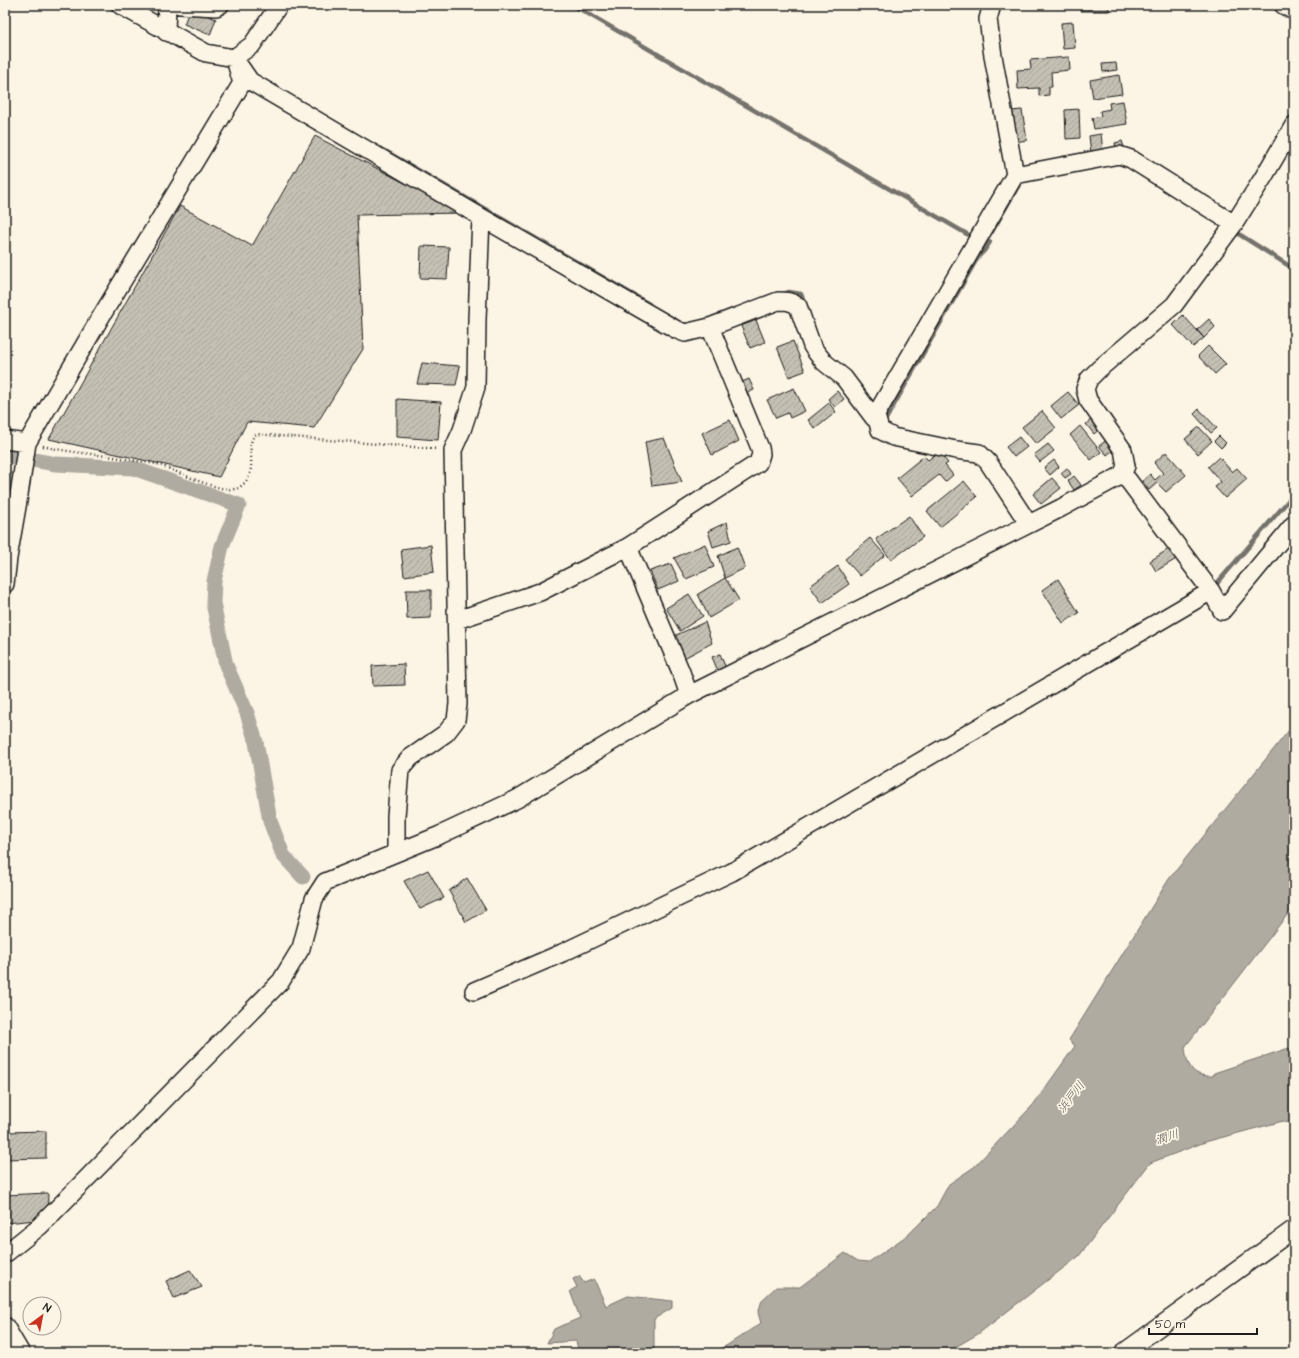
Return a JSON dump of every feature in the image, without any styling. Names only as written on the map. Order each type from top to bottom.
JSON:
[{"type":"street","points":[[120,5],[206,53],[234,58],[250,81],[481,217],[678,330],[685,333],[710,328],[778,302],[793,302],[798,306],[812,346],[816,352],[824,362],[844,378],[874,418],[877,419],[880,430],[893,437],[956,450],[979,453],[988,462],[1028,524]]},
{"type":"street","points":[[166,5],[166,32]]},
{"type":"street","points":[[180,5],[216,7],[220,5]]},
{"type":"street","points":[[234,58],[252,45],[279,5]]},
{"type":"street","points":[[874,418],[1015,175],[993,56],[988,19],[992,5]]},
{"type":"street","points":[[1283,5],[1294,11]]},
{"type":"street","points":[[5,584],[6,558],[25,454],[102,315],[242,83],[234,58]]},
{"type":"street","points":[[5,1254],[40,1226],[281,981],[301,948],[314,899],[325,882],[440,835],[517,799],[689,695],[1061,508],[1122,475],[1126,466],[1123,450],[1088,400],[1085,389],[1089,379],[1174,305],[1234,224],[1294,125]]},
{"type":"street","points":[[1015,175],[1119,155],[1131,159],[1234,224]]},
{"type":"street","points":[[396,852],[396,816],[400,770],[410,758],[446,733],[456,720],[458,704],[453,450],[462,430],[476,387],[481,217]]},
{"type":"street","points":[[456,620],[540,592],[628,547],[758,463],[761,454],[760,448],[710,328]]},
{"type":"street","points":[[5,440],[25,454]]},
{"type":"street","points":[[1122,475],[1128,480],[1213,595],[1222,611],[1294,524]]},
{"type":"street","points":[[628,547],[678,665],[689,695]]},
{"type":"street","points":[[474,991],[562,953],[732,872],[1213,595]]},
{"type":"street","points":[[1123,1353],[1294,1229]]},
{"type":"street","points":[[5,1326],[20,1353]]},
{"type":"path","points":[[25,454],[60,450],[112,456],[158,465],[221,489],[236,489],[246,481],[252,470],[251,445],[253,436],[256,434],[453,450]]},
{"type":"water","points":[[1294,724],[1294,906],[1185,1047],[1189,1065],[1195,1072],[1206,1076],[1213,1076],[1214,1073],[1289,1048],[1294,1060],[1294,1125],[1283,1121],[1205,1142],[1150,1163],[1079,1256],[978,1334],[945,1353],[710,1353],[726,1346],[761,1323],[758,1313],[762,1300],[776,1287],[800,1287],[845,1253],[858,1261],[869,1262],[909,1234],[937,1206],[949,1184],[974,1167],[1033,1105],[1075,1046],[1069,1040],[1169,879]]},
{"type":"water","points":[[579,1276],[584,1283],[594,1279],[606,1306],[628,1296],[672,1301],[672,1308],[654,1319],[654,1349],[632,1347],[626,1353],[579,1353],[576,1341],[547,1343],[554,1329],[580,1318],[570,1291],[577,1287],[573,1279]]},
{"type":"building","points":[[1080,5],[1109,5],[1109,11],[1080,11]]},
{"type":"building","points":[[190,9],[216,19],[210,35],[184,24]]},
{"type":"building","points":[[1073,22],[1075,48],[1063,49],[1061,23]]},
{"type":"building","points":[[1069,57],[1070,70],[1051,72],[1052,87],[1049,87],[1049,95],[1039,96],[1039,88],[1018,89],[1017,70],[1031,69],[1030,60]]},
{"type":"building","points":[[1116,63],[1117,70],[1103,72],[1102,64]]},
{"type":"building","points":[[1119,75],[1122,94],[1093,98],[1090,80]]},
{"type":"building","points":[[1123,101],[1127,124],[1094,129],[1092,118],[1101,116],[1100,111],[1110,109],[1109,103]]},
{"type":"building","points":[[1079,109],[1080,138],[1066,139],[1065,110]]},
{"type":"building","points":[[1022,110],[1027,140],[1015,142],[1010,111]]},
{"type":"building","points":[[1101,134],[1103,152],[1091,153],[1089,136]]},
{"type":"building","points":[[315,136],[462,213],[357,215],[363,349],[314,428],[247,422],[219,477],[49,439],[180,206],[252,246]]},
{"type":"building","points":[[1122,141],[1124,147],[1116,149],[1115,143]]},
{"type":"building","points":[[421,246],[449,247],[447,279],[420,278]]},
{"type":"building","points":[[1183,315],[1204,338],[1193,347],[1173,325]]},
{"type":"building","points":[[1209,319],[1215,327],[1204,338],[1197,330]]},
{"type":"building","points":[[756,320],[765,342],[750,348],[741,326]]},
{"type":"building","points":[[793,341],[805,371],[789,377],[777,347]]},
{"type":"building","points":[[1208,346],[1226,364],[1215,374],[1198,356]]},
{"type":"building","points":[[422,363],[460,366],[456,385],[417,384]]},
{"type":"building","points":[[749,379],[754,390],[747,393],[742,382]]},
{"type":"building","points":[[794,388],[805,411],[790,418],[788,413],[776,418],[767,400]]},
{"type":"building","points":[[837,391],[844,399],[835,407],[828,399]]},
{"type":"building","points":[[1068,392],[1079,405],[1061,419],[1051,406]]},
{"type":"building","points":[[397,399],[441,402],[438,440],[397,437]]},
{"type":"building","points":[[829,403],[836,412],[815,429],[808,420]]},
{"type":"building","points":[[1199,409],[1217,428],[1211,433],[1194,414]]},
{"type":"building","points":[[1042,411],[1056,428],[1036,444],[1022,427]]},
{"type":"building","points":[[1094,417],[1103,426],[1094,434],[1086,424]]},
{"type":"building","points":[[730,420],[739,441],[712,455],[702,433]]},
{"type":"building","points":[[1080,426],[1101,452],[1091,460],[1070,435]]},
{"type":"building","points":[[1199,427],[1212,441],[1198,454],[1185,439]]},
{"type":"building","points":[[1219,436],[1226,443],[1221,448],[1214,441]]},
{"type":"building","points":[[1019,437],[1027,447],[1014,457],[1006,447]]},
{"type":"building","points":[[664,438],[682,482],[652,486],[645,442]]},
{"type":"building","points":[[1108,439],[1116,448],[1107,455],[1099,446]]},
{"type":"building","points":[[1048,444],[1054,451],[1040,462],[1034,455]]},
{"type":"building","points":[[939,452],[948,463],[945,465],[953,475],[945,482],[939,475],[912,496],[897,478],[924,456],[928,460]]},
{"type":"building","points":[[1166,452],[1186,475],[1166,492],[1157,483],[1149,490],[1142,481],[1150,474],[1155,480],[1163,473],[1154,463]]},
{"type":"building","points":[[1219,457],[1232,472],[1237,468],[1247,479],[1225,498],[1215,487],[1221,482],[1208,467]]},
{"type":"building","points":[[1054,460],[1059,467],[1050,475],[1044,468]]},
{"type":"building","points":[[1067,468],[1071,474],[1065,478],[1061,473]]},
{"type":"building","points":[[5,472],[17,474],[13,502],[5,500]]},
{"type":"building","points":[[1074,476],[1081,485],[1074,490],[1068,481]]},
{"type":"building","points":[[1052,478],[1061,488],[1041,504],[1033,494]]},
{"type":"building","points":[[964,481],[977,497],[940,527],[927,511]]},
{"type":"building","points":[[5,502],[14,503],[11,521],[5,520]]},
{"type":"building","points":[[909,516],[923,537],[891,560],[876,539]]},
{"type":"building","points":[[727,522],[731,541],[713,547],[708,531]]},
{"type":"building","points":[[870,538],[885,555],[860,576],[845,559]]},
{"type":"building","points":[[705,544],[714,567],[686,579],[674,558]]},
{"type":"building","points":[[431,545],[434,572],[404,576],[401,549]]},
{"type":"building","points":[[737,547],[745,568],[725,578],[718,556]]},
{"type":"building","points":[[1172,547],[1178,558],[1156,571],[1150,561]]},
{"type":"building","points":[[671,564],[679,581],[658,590],[650,571]]},
{"type":"building","points":[[838,566],[849,584],[822,603],[810,586]]},
{"type":"building","points":[[725,578],[739,600],[709,618],[698,594]]},
{"type":"building","points":[[1058,579],[1079,613],[1063,623],[1042,590]]},
{"type":"building","points":[[406,590],[431,590],[431,618],[407,619]]},
{"type":"building","points":[[689,594],[703,616],[680,631],[666,608]]},
{"type":"building","points":[[705,622],[712,643],[684,658],[674,636]]},
{"type":"building","points":[[720,654],[728,673],[720,676],[712,657]]},
{"type":"building","points":[[404,664],[405,685],[373,686],[372,666]]},
{"type":"building","points":[[428,870],[444,898],[420,909],[404,881]]},
{"type":"building","points":[[467,878],[486,910],[466,922],[449,891]]},
{"type":"building","points":[[46,1131],[46,1158],[5,1159],[5,1132]]},
{"type":"building","points":[[48,1193],[47,1219],[5,1223],[5,1195]]},
{"type":"building","points":[[190,1270],[202,1287],[174,1298],[166,1281]]},
{"type":"waterway","points":[[573,5],[972,237]]},
{"type":"waterway","points":[[387,152],[649,304]]},
{"type":"waterway","points":[[992,232],[1020,183]]},
{"type":"waterway","points":[[1234,231],[1294,269]]},
{"type":"waterway","points":[[886,419],[978,257],[990,242]]},
{"type":"waterway","points":[[783,294],[789,292],[801,294],[806,306]]},
{"type":"waterway","points":[[703,321],[734,309]]},
{"type":"waterway","points":[[5,455],[56,464],[133,468],[239,505],[222,546],[214,581],[213,603],[226,665],[247,713],[256,742],[270,821],[283,855],[303,877]]},
{"type":"waterway","points":[[1213,588],[1294,494]]},
{"type":"water label","name":"浜戸川","points":[[1071,1097]]},
{"type":"water label","name":"潤川","points":[[1167,1137]]}]
